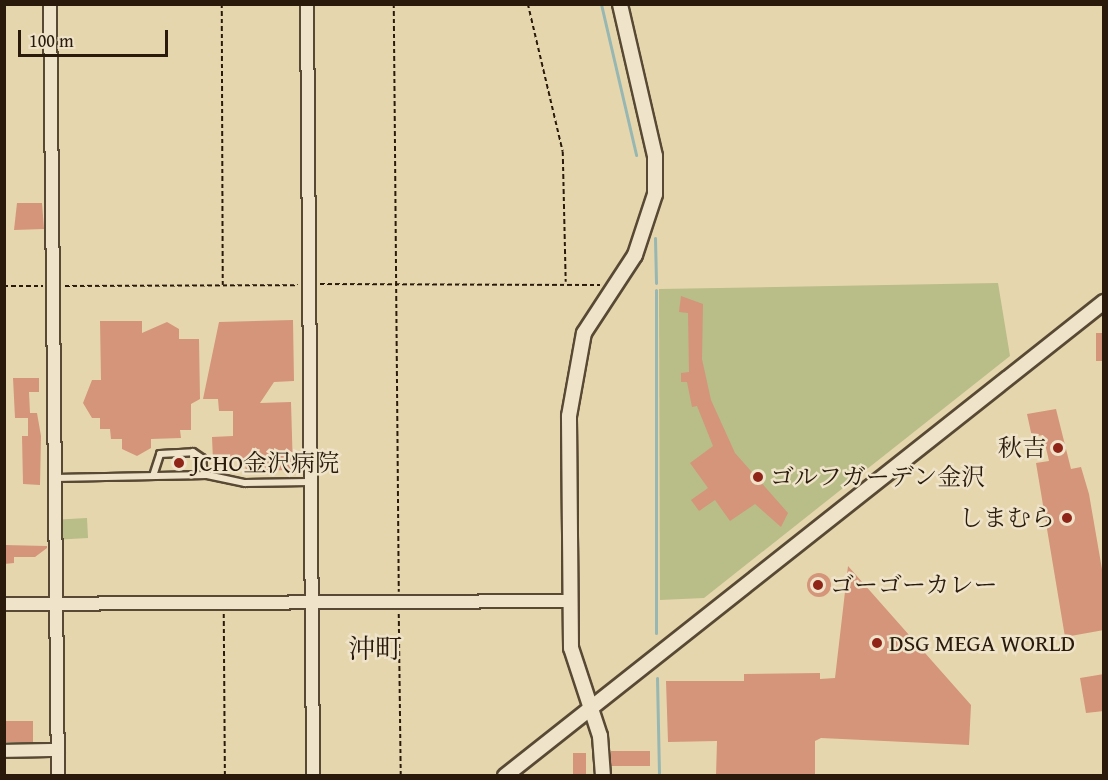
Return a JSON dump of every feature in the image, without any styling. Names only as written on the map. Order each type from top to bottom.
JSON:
[{"type":"street","points":[[50,4],[58,776]]},
{"type":"street","points":[[307,4],[308,482],[313,776]]},
{"type":"street","points":[[603,776],[592,707],[574,663],[570,601],[570,394],[584,333],[644,236],[656,181],[620,4]]},
{"type":"street","points":[[505,776],[1104,302]]},
{"type":"street","points":[[4,604],[399,604],[570,601]]},
{"type":"street","points":[[4,751],[58,750]]},
{"type":"lane","points":[[153,476],[160,454],[193,452],[202,458],[204,475]]},
{"type":"lane","points":[[55,477],[204,475],[245,483],[308,482]]},
{"type":"path","points":[[222,4],[222,286]]},
{"type":"path","points":[[394,4],[401,776]]},
{"type":"path","points":[[528,4],[563,152],[566,283]]},
{"type":"path","points":[[4,286],[593,282],[609,291]]},
{"type":"path","points":[[224,604],[225,776]]},
{"type":"green space","name":"ゴルフガーデン金沢","points":[[998,283],[1010,356],[704,598],[660,600],[659,289]]},
{"type":"green space","points":[[87,518],[88,538],[61,539],[60,519]]},
{"type":"building","points":[[17,203],[42,203],[44,229],[14,230]]},
{"type":"building","points":[[681,296],[703,304],[702,359],[711,400],[735,453],[788,513],[781,527],[755,504],[730,521],[715,500],[699,511],[691,500],[708,488],[690,463],[713,446],[697,406],[692,407],[687,382],[681,382],[681,373],[689,372],[688,313],[679,312]]},
{"type":"building","points":[[293,320],[294,381],[274,382],[260,403],[291,402],[293,470],[246,471],[244,460],[213,461],[212,437],[233,436],[233,411],[219,411],[218,399],[203,399],[219,322]]},
{"type":"building","points":[[100,321],[142,321],[142,333],[167,322],[179,329],[179,339],[199,339],[200,399],[191,404],[191,430],[180,430],[181,438],[151,439],[151,448],[137,456],[122,449],[122,439],[111,439],[110,429],[100,429],[100,418],[92,418],[83,403],[92,380],[101,380]]},
{"type":"building","points":[[1096,333],[1104,333],[1104,361],[1096,361]]},
{"type":"building","points":[[13,378],[39,378],[39,392],[29,392],[30,413],[37,413],[41,436],[40,485],[23,484],[22,436],[28,436],[28,418],[15,418]]},
{"type":"building","points":[[1056,409],[1071,469],[1081,467],[1089,494],[1103,575],[1104,630],[1065,637],[1036,463],[1049,461],[1043,435],[1032,437],[1027,414]]},
{"type":"building","points":[[4,545],[47,546],[47,548],[35,557],[14,557],[14,563],[4,564]]},
{"type":"building","points":[[848,566],[971,705],[969,745],[821,738],[815,741],[815,776],[716,776],[717,741],[668,742],[666,681],[744,681],[744,674],[820,673],[820,679],[835,678]]},
{"type":"building","points":[[819,573],[828,576],[831,585],[828,594],[819,597],[810,594],[807,585],[810,576]]},
{"type":"building","points":[[1104,674],[1104,711],[1086,713],[1080,678]]},
{"type":"building","points":[[4,721],[33,721],[33,742],[4,742]]},
{"type":"building","points":[[611,751],[650,751],[650,766],[611,766]]},
{"type":"building","points":[[573,753],[586,753],[586,776],[573,776]]},
{"type":"waterway","points":[[601,4],[636,155]]},
{"type":"waterway","points":[[655,238],[656,283]]},
{"type":"waterway","points":[[656,290],[656,633]]},
{"type":"waterway","points":[[657,678],[659,776]]},
{"type":"place","name":"秋吉","points":[[1058,448]]},
{"type":"place","name":"JCHO金沢病院","points":[[179,463]]},
{"type":"place","name":"ゴルフガーデン金沢","points":[[758,477]]},
{"type":"place","name":"しまむら","points":[[1067,518]]},
{"type":"place","name":"ゴーゴーカレー","points":[[818,585]]},
{"type":"place","name":"DSG MEGA WORLD","points":[[877,643]]},
{"type":"district","name":"沖町","points":[[375,649]]}]
